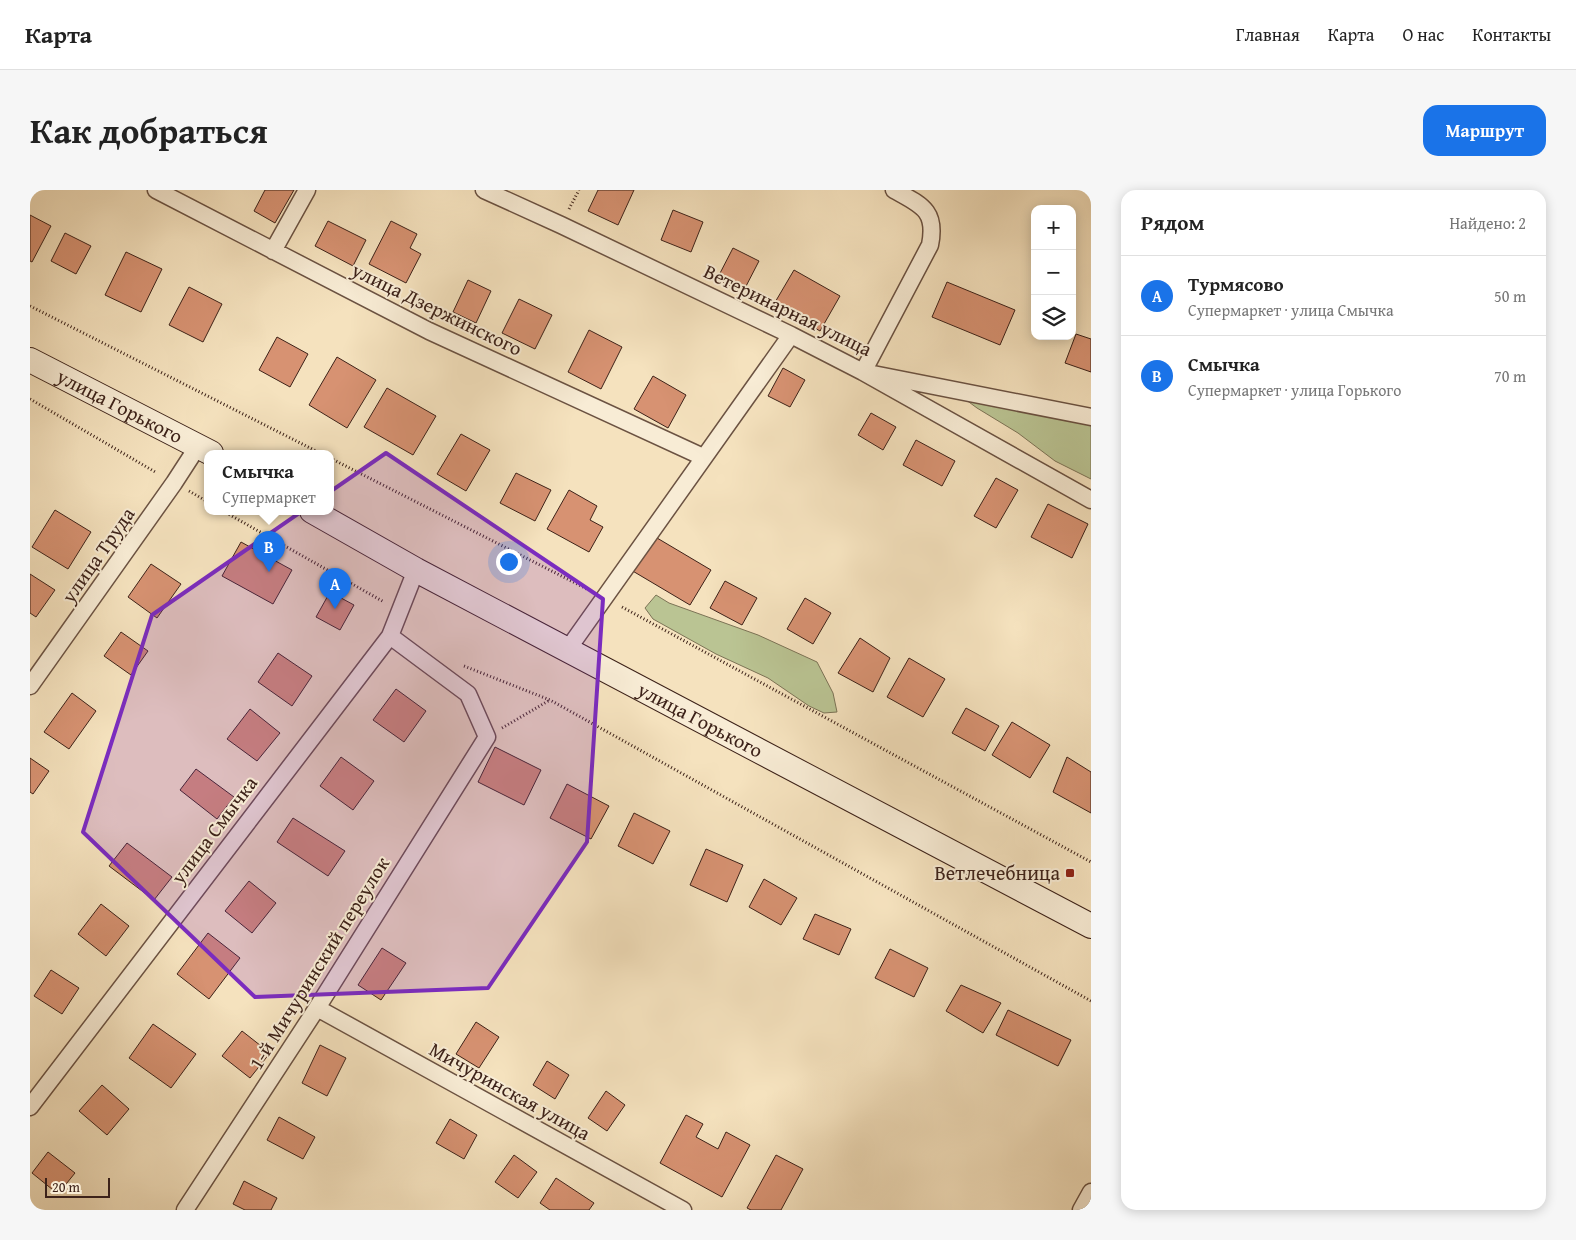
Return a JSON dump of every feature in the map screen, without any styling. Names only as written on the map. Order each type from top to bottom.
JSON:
[{"type":"main road","name":"улица Горького","points":[[30,360],[204,450]]},
{"type":"main road","name":"улица Горького","points":[[319,515],[416,570],[1091,926]]},
{"type":"street","name":"улица Дзержинского","points":[[156,190],[429,331],[704,457]]},
{"type":"street","points":[[273,251],[307,190]]},
{"type":"street","name":"Ветеринарная улица","points":[[484,190],[561,224],[863,372],[1091,417]]},
{"type":"street","points":[[894,190],[920,204],[930,218],[933,230],[930,245],[863,372],[1091,500]]},
{"type":"street","points":[[568,649],[791,336]]},
{"type":"street","name":"улица Труда","points":[[30,686],[174,483],[204,450]]},
{"type":"street","name":"улица Смычка","points":[[30,1107],[390,636],[416,570]]},
{"type":"street","points":[[390,636],[468,694],[486,737]]},
{"type":"street","name":"1-й Мичуринский переулок","points":[[185,1210],[316,1008],[486,737]]},
{"type":"street","name":"Мичуринская улица","points":[[316,1008],[683,1210]]},
{"type":"street","points":[[1081,1210],[1091,1192]]},
{"type":"path","points":[[30,306],[314,450]]},
{"type":"path","points":[[30,399],[204,500]]},
{"type":"path","points":[[334,460],[604,597],[1091,862]]},
{"type":"path","points":[[230,515],[400,611]]},
{"type":"path","points":[[461,664],[550,700],[1091,1002]]},
{"type":"path","points":[[486,737],[550,700]]},
{"type":"highlighted area","points":[[386,453],[603,599],[587,842],[488,988],[255,997],[83,832],[152,615]]},
{"type":"green space","points":[[954,391],[1091,420],[1091,479],[1055,461],[1018,433],[977,408]]},
{"type":"green space","points":[[656,595],[669,603],[758,635],[817,662],[833,693],[837,712],[824,713],[809,706],[768,678],[716,654],[653,619],[645,608]]},
{"type":"building","points":[[265,190],[294,190],[275,223],[254,211]]},
{"type":"building","points":[[598,190],[634,190],[618,225],[588,211]]},
{"type":"building","points":[[673,210],[703,222],[691,252],[661,240]]},
{"type":"building","points":[[30,215],[51,226],[32,262],[30,261]]},
{"type":"building","points":[[328,221],[366,240],[353,266],[315,246]]},
{"type":"building","points":[[391,221],[417,234],[410,248],[421,254],[406,283],[369,264]]},
{"type":"building","points":[[65,233],[91,246],[76,274],[51,261]]},
{"type":"building","points":[[733,248],[759,261],[743,292],[717,279]]},
{"type":"building","points":[[126,252],[162,269],[141,312],[105,295]]},
{"type":"building","points":[[794,270],[840,296],[820,331],[774,304]]},
{"type":"building","points":[[468,280],[491,291],[476,323],[453,312]]},
{"type":"building","points":[[947,282],[1015,310],[1000,345],[932,317]]},
{"type":"building","points":[[189,287],[222,304],[203,342],[169,325]]},
{"type":"building","points":[[519,299],[552,315],[535,349],[502,333]]},
{"type":"building","points":[[589,330],[622,347],[601,389],[568,372]]},
{"type":"building","points":[[1076,334],[1091,339],[1091,372],[1065,363],[1074,340],[1076,340]]},
{"type":"building","points":[[277,337],[308,354],[290,387],[259,370]]},
{"type":"building","points":[[337,357],[376,380],[347,428],[309,405]]},
{"type":"building","points":[[783,368],[805,380],[790,407],[768,396]]},
{"type":"building","points":[[653,376],[686,395],[668,428],[634,409]]},
{"type":"building","points":[[387,388],[436,416],[413,455],[364,427]]},
{"type":"building","points":[[871,413],[896,427],[883,450],[858,435]]},
{"type":"building","points":[[461,434],[490,450],[466,491],[437,474]]},
{"type":"building","points":[[916,440],[955,461],[942,486],[903,465]]},
{"type":"building","points":[[516,473],[551,490],[535,521],[500,503]]},
{"type":"building","points":[[996,478],[1018,490],[996,528],[974,516]]},
{"type":"building","points":[[569,490],[597,506],[590,520],[603,527],[589,552],[547,529]]},
{"type":"building","points":[[1048,504],[1088,524],[1072,558],[1031,537]]},
{"type":"building","points":[[55,510],[91,532],[68,569],[32,547]]},
{"type":"building","points":[[652,535],[711,570],[690,605],[631,570]]},
{"type":"building","points":[[241,542],[292,570],[273,604],[222,576]]},
{"type":"building","points":[[151,564],[181,584],[157,618],[128,597]]},
{"type":"building","points":[[30,574],[55,590],[36,617],[30,613]]},
{"type":"building","points":[[725,581],[757,598],[742,625],[710,608]]},
{"type":"building","points":[[330,592],[354,605],[340,630],[316,617]]},
{"type":"building","points":[[805,598],[831,613],[813,644],[787,629]]},
{"type":"building","points":[[121,632],[148,651],[131,675],[104,656]]},
{"type":"building","points":[[860,638],[890,658],[873,692],[838,673]]},
{"type":"building","points":[[278,653],[312,676],[292,706],[258,682]]},
{"type":"building","points":[[909,658],[945,679],[923,717],[887,697]]},
{"type":"building","points":[[396,689],[426,711],[404,742],[373,720]]},
{"type":"building","points":[[72,693],[96,711],[69,749],[44,732]]},
{"type":"building","points":[[966,708],[999,726],[985,751],[952,733]]},
{"type":"building","points":[[250,709],[280,733],[257,761],[227,739]]},
{"type":"building","points":[[1012,722],[1050,745],[1030,778],[992,755]]},
{"type":"building","points":[[495,747],[541,770],[524,805],[478,782]]},
{"type":"building","points":[[341,757],[374,781],[353,810],[320,786]]},
{"type":"building","points":[[1067,757],[1091,772],[1091,813],[1053,792]]},
{"type":"building","points":[[30,758],[49,771],[33,794],[30,792]]},
{"type":"building","points":[[196,769],[234,797],[217,819],[180,790]]},
{"type":"building","points":[[567,784],[609,806],[591,839],[550,818]]},
{"type":"building","points":[[634,813],[670,831],[653,864],[618,846]]},
{"type":"building","points":[[293,818],[345,851],[328,876],[277,842]]},
{"type":"building","points":[[127,843],[172,877],[154,900],[109,866]]},
{"type":"building","points":[[706,849],[743,865],[727,902],[690,885]]},
{"type":"building","points":[[764,879],[797,898],[781,925],[749,907]]},
{"type":"building","points":[[249,881],[276,903],[252,933],[225,911]]},
{"type":"building","points":[[101,904],[129,926],[106,956],[78,934]]},
{"type":"building","points":[[815,914],[851,929],[839,955],[803,939]]},
{"type":"building","points":[[208,933],[240,958],[209,999],[177,974]]},
{"type":"building","points":[[382,948],[406,963],[381,1000],[358,985]]},
{"type":"building","points":[[890,949],[928,968],[914,997],[875,978]]},
{"type":"building","points":[[51,970],[79,988],[62,1014],[34,996]]},
{"type":"building","points":[[961,985],[1001,1003],[983,1033],[946,1011]]},
{"type":"building","points":[[1008,1010],[1071,1040],[1058,1066],[996,1035]]},
{"type":"building","points":[[476,1022],[499,1037],[479,1068],[456,1054]]},
{"type":"building","points":[[153,1024],[196,1054],[171,1088],[129,1058]]},
{"type":"building","points":[[242,1031],[270,1053],[250,1078],[222,1056]]},
{"type":"building","points":[[320,1045],[346,1058],[327,1096],[302,1083]]},
{"type":"building","points":[[547,1061],[569,1075],[555,1099],[533,1085]]},
{"type":"building","points":[[102,1085],[129,1109],[107,1135],[79,1111]]},
{"type":"building","points":[[606,1091],[625,1105],[607,1131],[588,1118]]},
{"type":"building","points":[[686,1115],[703,1124],[696,1137],[718,1149],[726,1132],[750,1145],[722,1197],[660,1163]]},
{"type":"building","points":[[279,1117],[315,1137],[303,1159],[267,1140]]},
{"type":"building","points":[[450,1119],[477,1135],[464,1159],[436,1143]]},
{"type":"building","points":[[48,1152],[75,1173],[58,1194],[32,1173]]},
{"type":"building","points":[[514,1155],[537,1172],[518,1198],[495,1182]]},
{"type":"building","points":[[776,1155],[803,1169],[781,1210],[751,1210],[747,1208]]},
{"type":"building","points":[[556,1178],[594,1203],[589,1210],[550,1210],[540,1203]]},
{"type":"building","points":[[244,1181],[277,1198],[271,1210],[245,1210],[233,1204]]},
{"type":"place","name":"Смычка","points":[[269,572]]},
{"type":"place","name":"Турмясово","points":[[335,609]]},
{"type":"place","name":"Ветлечебница","points":[[1070,873]]}]
